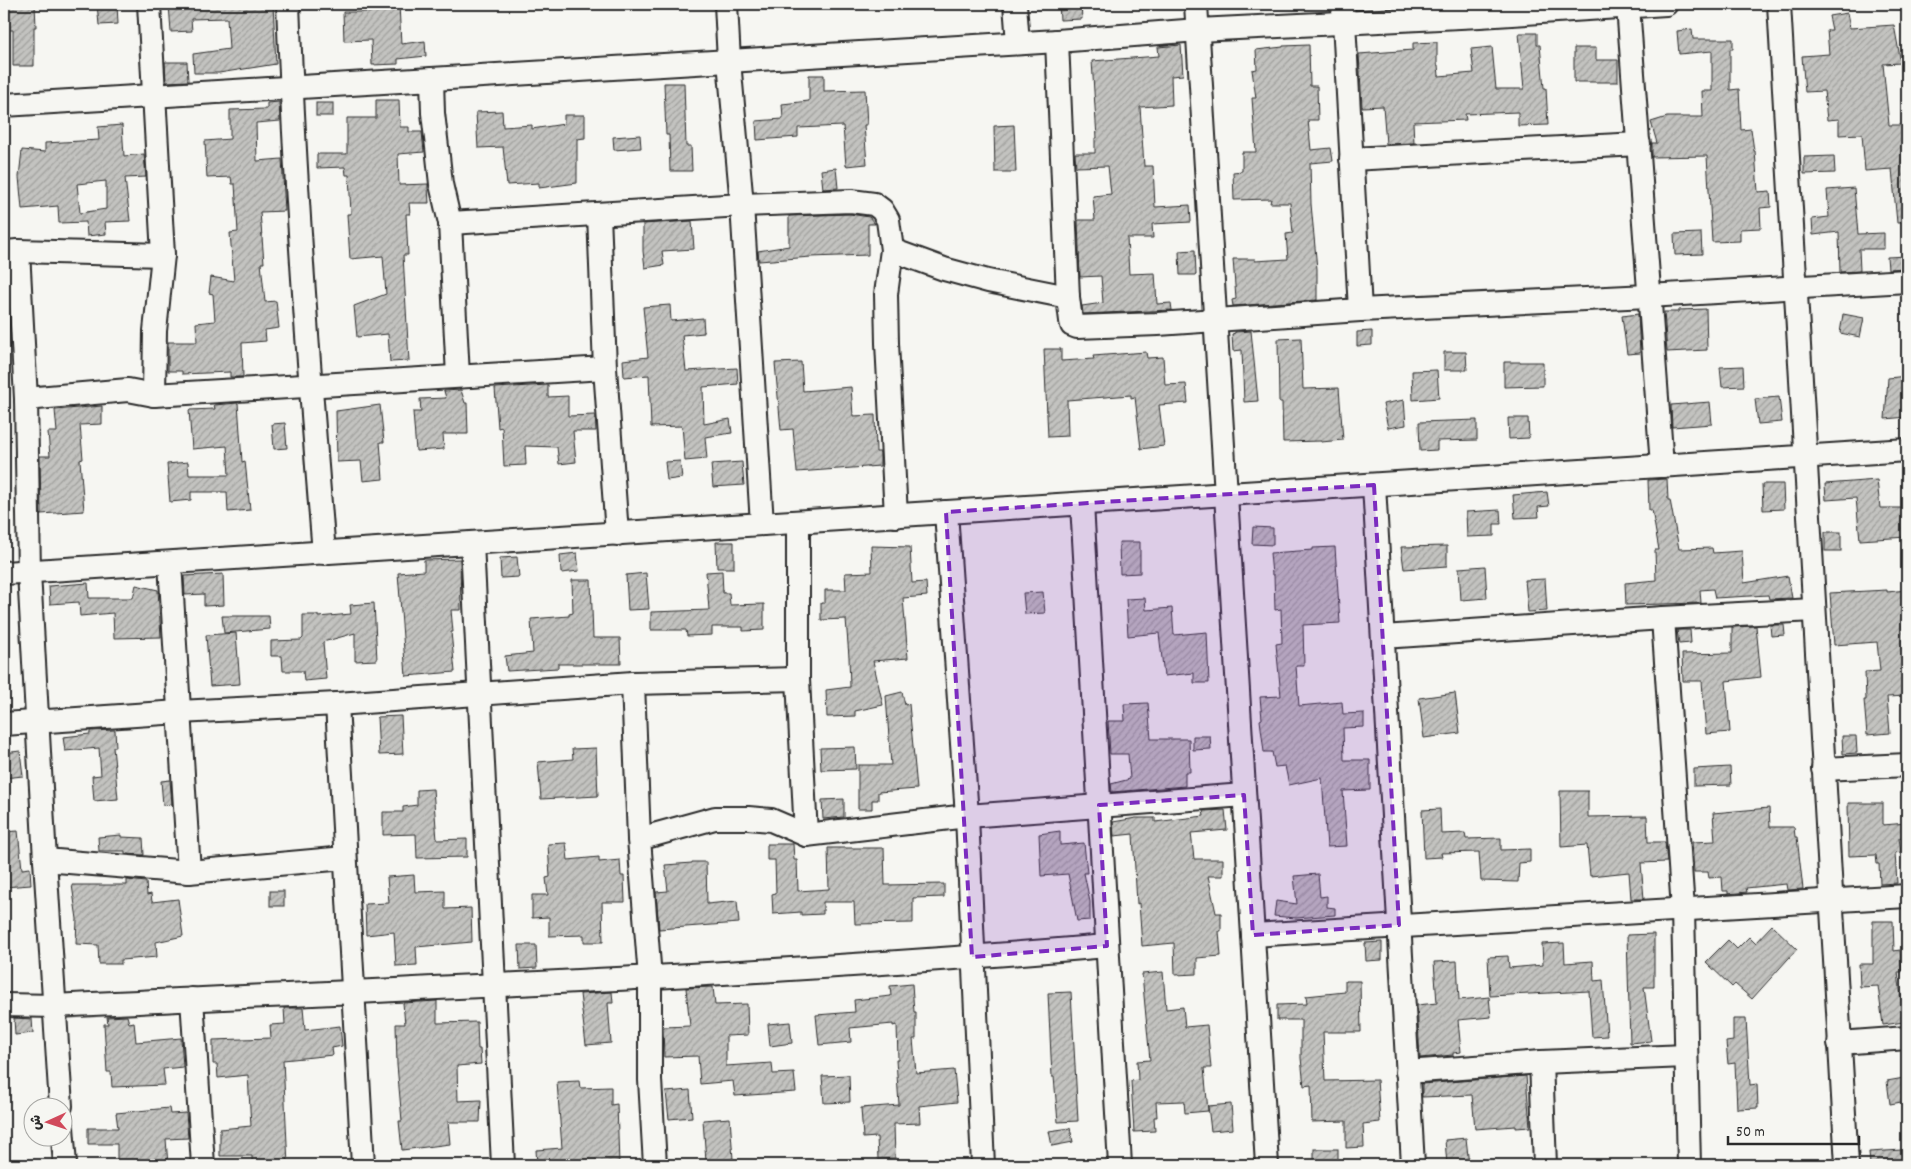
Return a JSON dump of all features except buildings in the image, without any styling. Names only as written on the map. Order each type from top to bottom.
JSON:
[{"type":"street","points":[[150,4],[163,255],[155,331],[154,396]]},
{"type":"street","points":[[288,4],[311,386],[324,553]]},
{"type":"street","points":[[726,4],[729,61],[742,205],[762,524]]},
{"type":"street","points":[[1015,4],[1018,43]]},
{"type":"street","points":[[1196,4],[1267,1165]]},
{"type":"street","points":[[4,105],[1057,41],[1198,30],[1343,14],[1666,4]]},
{"type":"street","points":[[1779,4],[1804,457],[1847,1165]]},
{"type":"street","points":[[1628,6],[1662,466]]},
{"type":"street","points":[[1343,14],[1360,310]]},
{"type":"street","points":[[1057,41],[1068,297],[1072,325],[1077,327],[1907,280]]},
{"type":"street","points":[[432,79],[433,113],[441,184],[450,223],[458,376]]},
{"type":"street","points":[[1352,159],[1639,144]]},
{"type":"street","points":[[450,223],[742,205],[851,201],[874,204],[882,210],[888,220],[892,250],[886,294],[886,343],[896,516]]},
{"type":"street","points":[[600,214],[605,368],[617,534]]},
{"type":"street","points":[[892,250],[944,269],[988,281],[1068,297]]},
{"type":"street","points":[[60,1096],[29,572],[26,399],[11,252],[163,255]]},
{"type":"street","points":[[26,399],[128,390],[154,396],[605,368]]},
{"type":"street","points":[[4,574],[1907,450]]},
{"type":"street","points":[[1374,485],[1413,1165]]},
{"type":"street","points":[[1082,504],[1120,1165]]},
{"type":"street","points":[[946,512],[967,816],[983,1165]]},
{"type":"street","points":[[798,522],[798,680],[806,835]]},
{"type":"street","points":[[472,543],[502,1165]]},
{"type":"street","points":[[170,563],[189,872]]},
{"type":"street","points":[[1383,637],[1813,610]]},
{"type":"street","points":[[1663,618],[1683,910],[1689,1165]]},
{"type":"street","points":[[4,724],[337,704],[633,683],[798,680]]},
{"type":"street","points":[[633,683],[639,839],[650,978],[650,1080],[655,1165]]},
{"type":"street","points":[[337,704],[362,1165]]},
{"type":"street","points":[[1823,769],[1907,764]]},
{"type":"street","points":[[639,839],[715,818],[771,820],[806,835],[967,816],[1244,796]]},
{"type":"street","points":[[45,860],[189,872],[345,858]]},
{"type":"street","points":[[1253,935],[1907,896]]},
{"type":"street","points":[[4,1005],[55,1006],[650,978],[972,957],[1107,946]]},
{"type":"street","points":[[192,999],[204,1165]]},
{"type":"street","points":[[1839,1042],[1907,1038]]},
{"type":"street","points":[[1408,1072],[1541,1062],[1686,1056]]},
{"type":"street","points":[[1541,1062],[1545,1165]]},
{"type":"street","points":[[64,1146],[65,1165]]},
{"type":"highlighted area","points":[[1374,485],[1399,925],[1253,935],[1244,795],[1099,805],[1107,946],[972,957],[946,512]]}]
